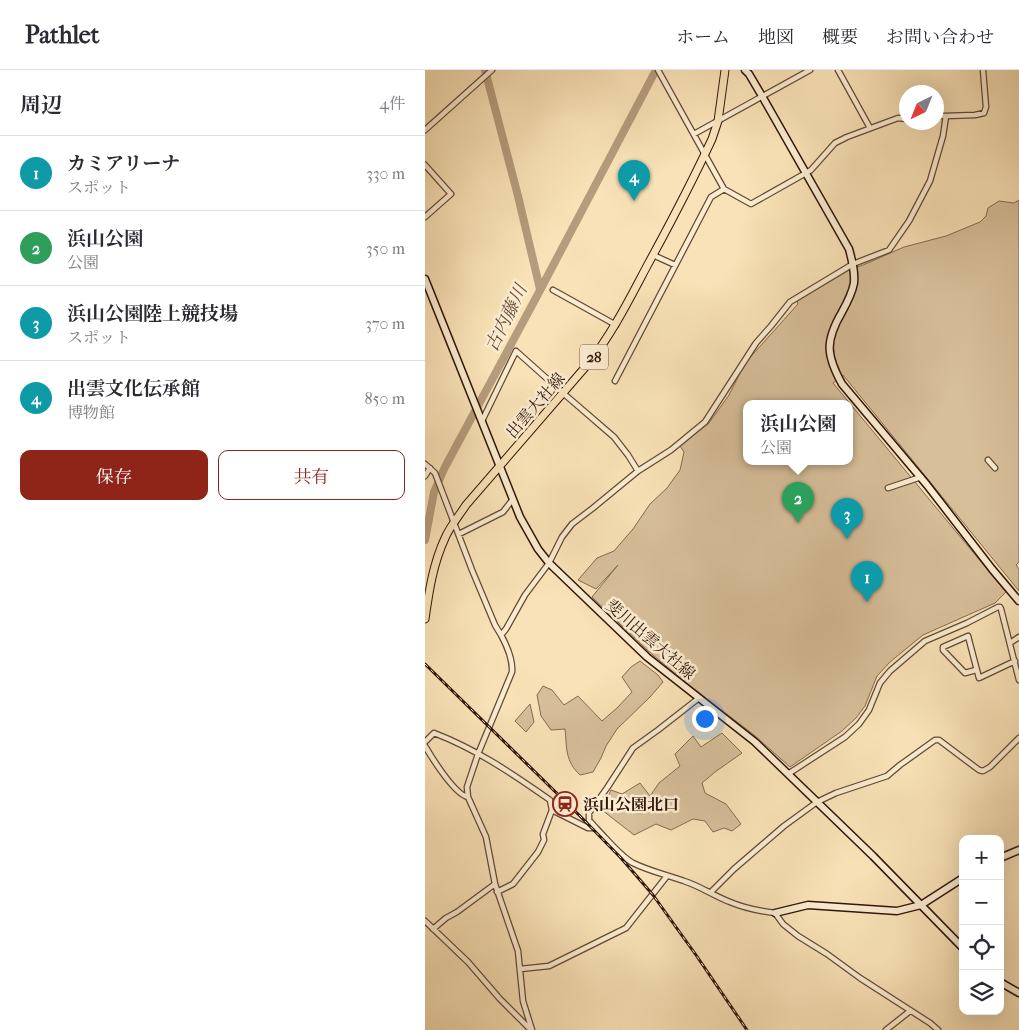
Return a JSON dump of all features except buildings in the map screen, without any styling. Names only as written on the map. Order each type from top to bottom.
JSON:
[{"type":"main road","name":"出雲大社線","points":[[425,619],[435,564],[445,538],[454,522],[602,347],[616,324],[712,139],[718,121],[725,70]]},
{"type":"main road","points":[[745,70],[763,96],[849,249],[853,264],[854,282],[852,292],[834,326],[830,338],[830,356],[835,371],[842,384],[921,477],[1019,601]]},
{"type":"main road","name":"斐川出雲大社線","points":[[425,279],[527,531],[549,563],[647,657],[755,742],[873,856],[959,944]]},
{"type":"main road","points":[[1004,856],[1019,850]]},
{"type":"main road","points":[[775,913],[808,905],[897,911],[921,905],[960,880]]},
{"type":"main road","points":[[1004,984],[1019,993]]},
{"type":"street","points":[[425,130],[492,70]]},
{"type":"street","points":[[694,134],[810,70]]},
{"type":"street","points":[[838,70],[870,128]]},
{"type":"street","points":[[501,635],[525,595],[549,563],[562,537],[572,524],[638,471],[671,450],[705,422],[756,343],[790,302],[853,264],[889,250],[909,221],[929,181],[947,116],[984,113],[986,107],[983,70]]},
{"type":"street","points":[[659,71],[724,189],[751,204],[806,174],[835,143],[899,118]]},
{"type":"street","points":[[425,165],[451,194],[425,217]]},
{"type":"street","points":[[615,381],[711,197],[724,189]]},
{"type":"street","points":[[653,255],[675,265]]},
{"type":"street","points":[[553,290],[616,324]]},
{"type":"street","points":[[482,420],[516,351],[614,437],[638,471]]},
{"type":"street","points":[[988,460],[995,468]]},
{"type":"street","points":[[425,464],[435,473],[491,616],[506,644],[513,664],[513,672],[478,754],[467,787],[468,797],[485,837],[497,892],[516,945],[523,1000],[532,1030]]},
{"type":"street","points":[[425,476],[432,470]]},
{"type":"street","points":[[888,488],[921,477]]},
{"type":"street","points":[[459,534],[503,512],[513,498]]},
{"type":"street","points":[[788,774],[845,736],[859,724],[869,710],[880,683],[925,641],[998,607],[1001,609],[1019,680]]},
{"type":"street","points":[[976,670],[965,673],[943,650],[943,647],[967,636],[979,678],[1015,661]]},
{"type":"street","points":[[1010,643],[1019,637]]},
{"type":"street","points":[[699,698],[633,748],[589,813],[589,820],[631,862],[649,870],[684,880],[729,902],[746,908],[775,913],[783,924],[798,936],[938,1030]]},
{"type":"street","points":[[425,742],[434,733],[449,739],[489,759],[549,799],[552,810],[538,852],[513,884],[497,892]]},
{"type":"street","points":[[711,892],[734,869],[777,832],[817,802],[836,793],[887,776],[935,740],[939,740],[983,771],[990,767],[1019,738]]},
{"type":"street","points":[[425,746],[449,781],[464,797],[468,797]]},
{"type":"street","points":[[549,799],[554,794]]},
{"type":"street","points":[[552,810],[588,828],[596,828]]},
{"type":"street","points":[[520,969],[549,966],[626,928],[667,876]]},
{"type":"street","points":[[433,929],[495,884]]},
{"type":"street","points":[[425,921],[468,962],[500,999],[532,1030]]},
{"type":"street","points":[[886,1030],[910,1011]]},
{"type":"shaded area","points":[[1019,200],[1019,562],[1016,565],[1019,569],[1019,591],[843,375],[833,383],[847,400],[743,400],[743,465],[853,465],[853,407],[1006,592],[995,603],[923,635],[890,662],[877,676],[865,706],[856,718],[842,731],[790,767],[754,735],[647,650],[592,597],[618,565],[596,589],[578,580],[597,558],[614,551],[633,529],[650,504],[667,488],[680,470],[684,452],[680,446],[709,423],[729,395],[745,363],[798,304],[797,301],[849,270],[904,247],[946,236],[980,222],[986,216],[988,208],[999,201],[1014,203]]},
{"type":"shaded area","points":[[640,661],[658,675],[663,682],[617,729],[593,772],[580,775],[569,759],[565,729],[551,730],[541,716],[537,695],[543,686],[552,690],[564,705],[578,696],[602,721],[632,692],[622,677]]},
{"type":"shaded area","points":[[530,704],[534,722],[526,732],[515,721]]},
{"type":"shaded area","points":[[722,733],[742,753],[702,783],[705,793],[726,804],[741,824],[732,831],[724,828],[713,832],[705,821],[693,819],[671,830],[656,824],[634,835],[602,810],[611,790],[622,794],[640,783],[650,796],[659,783],[680,766],[675,754],[693,736],[701,747]]},
{"type":"waterway","name":"古内藤川","points":[[485,70],[540,289]]},
{"type":"waterway","name":"古内藤川","points":[[425,540],[434,492],[445,467],[656,70]]},
{"type":"railway","points":[[425,664],[621,858],[653,895],[747,1030]]},
{"type":"place","name":"出雲文化伝承館","points":[[634,201]]},
{"type":"place","name":"浜山公園","points":[[798,523]]},
{"type":"place","name":"浜山公園陸上競技場","points":[[847,539]]},
{"type":"place","name":"カミアリーナ","points":[[867,602]]},
{"type":"place","name":"浜山公園北口","points":[[565,804]]}]
